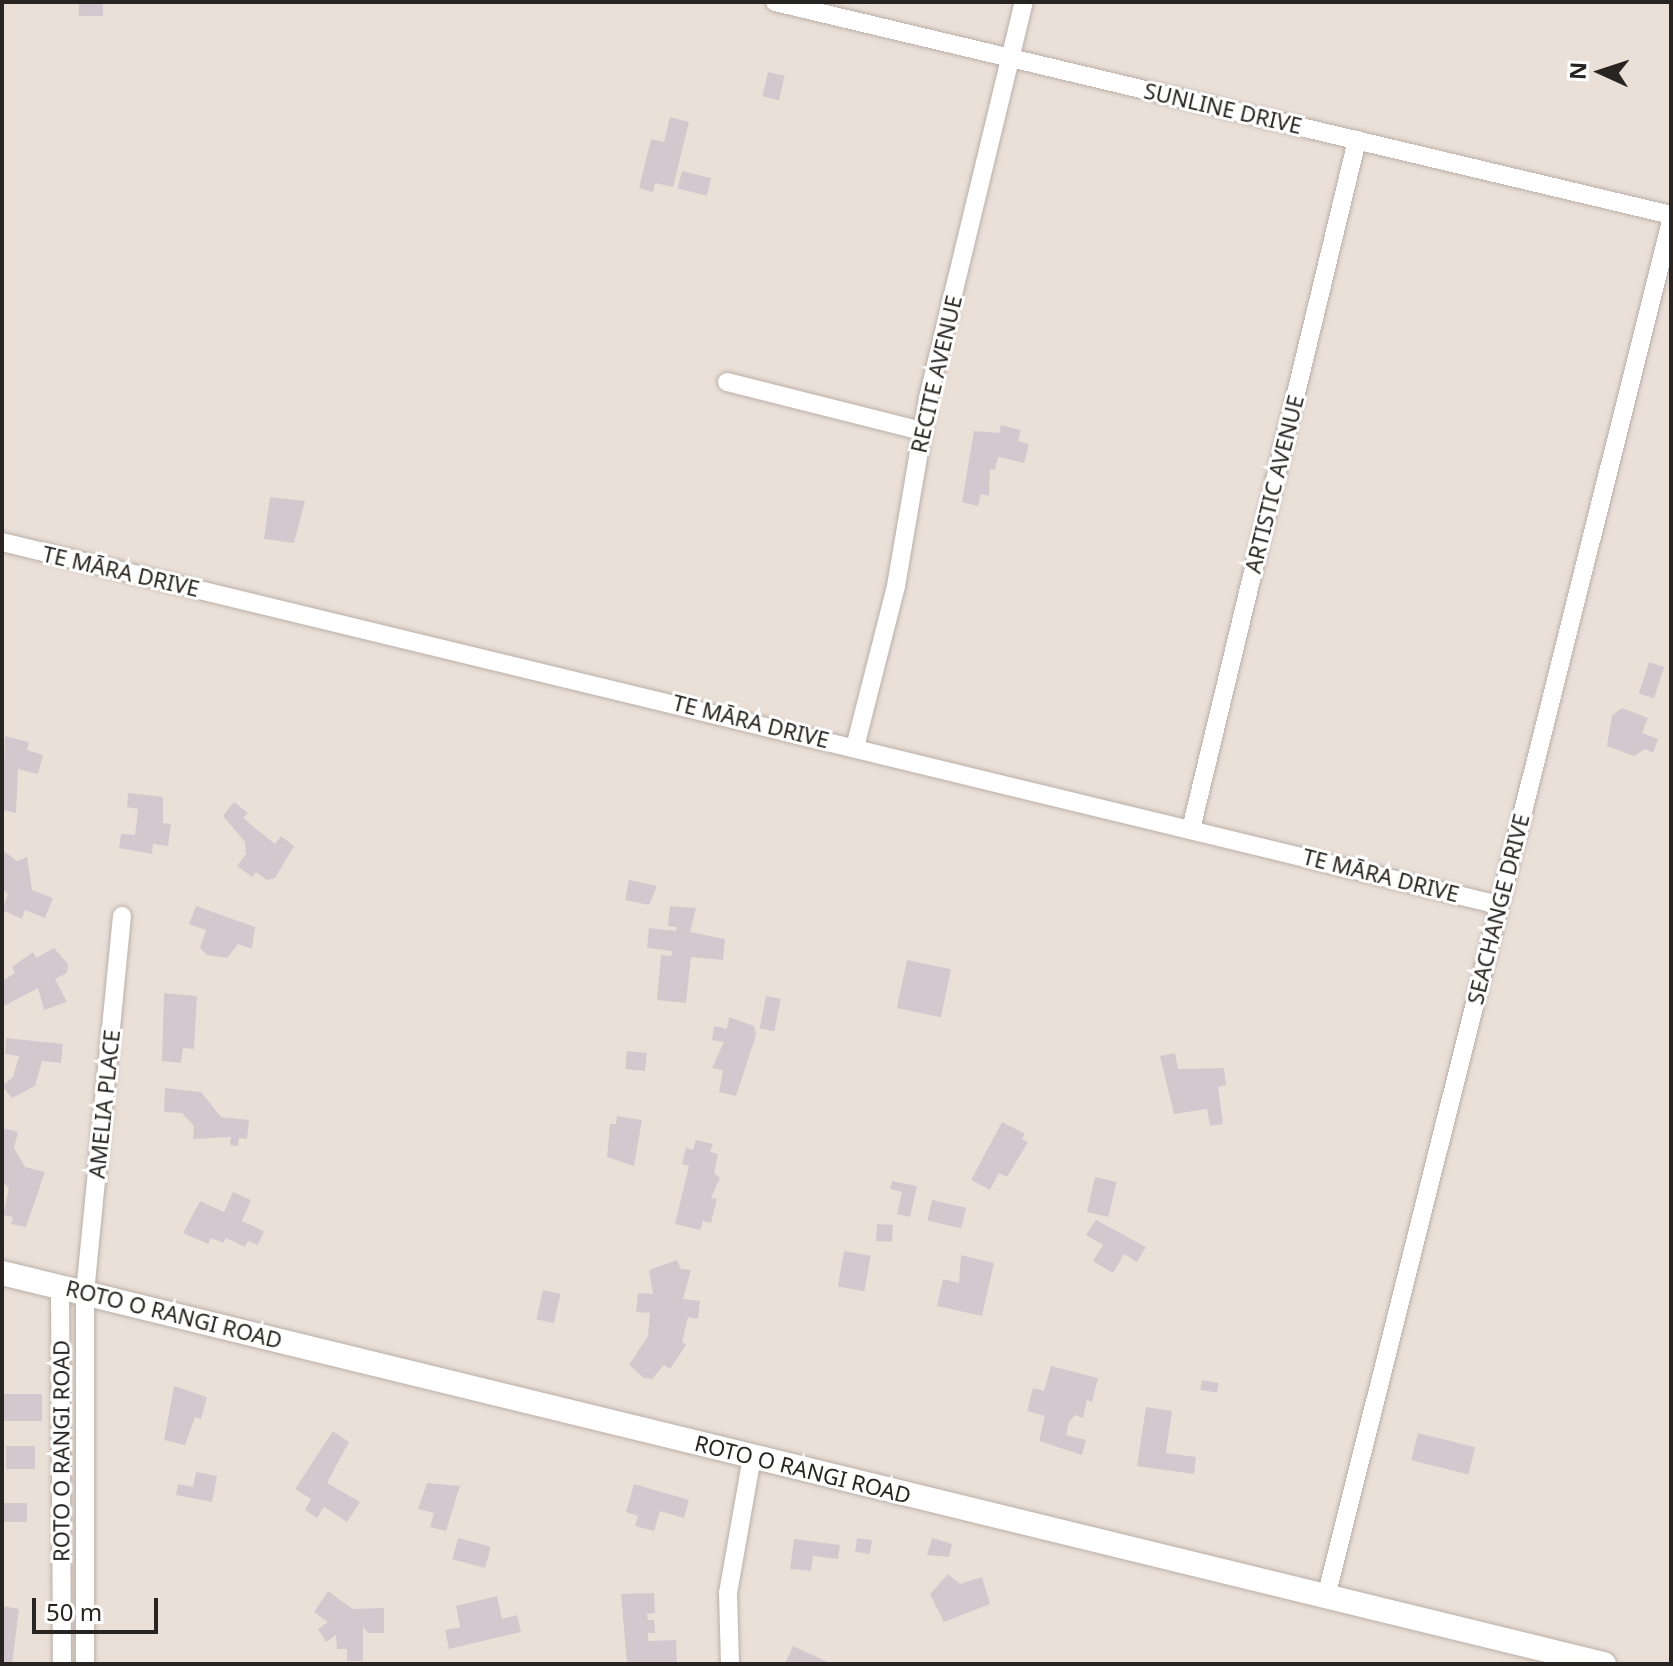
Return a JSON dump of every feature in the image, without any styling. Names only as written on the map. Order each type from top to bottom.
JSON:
[{"type":"street","name":"SUNLINE DRIVE","points":[[775,2],[1671,218]]},
{"type":"street","name":"RECITE AVENUE","points":[[855,747],[896,586],[922,431],[1024,2]]},
{"type":"street","name":"ARTISTIC AVENUE","points":[[1191,829],[1357,140]]},
{"type":"street","name":"SEACHANGE DRIVE","points":[[1326,1597],[1671,218]]},
{"type":"street","points":[[727,382],[922,431]]},
{"type":"street","name":"TE MĀRA DRIVE","points":[[2,542],[1499,905]]},
{"type":"street","name":"AMELIA PLACE","points":[[85,1664],[85,1293],[122,916]]},
{"type":"street","name":"ROTO O RANGI ROAD","points":[[2,1273],[1604,1664]]},
{"type":"street","name":"ROTO O RANGI ROAD","points":[[60,1287],[62,1664]]},
{"type":"street","points":[[730,1664],[728,1593],[752,1457]]},
{"type":"building","points":[[79,2],[103,2],[103,16],[79,16]]},
{"type":"building","points":[[768,72],[785,76],[779,100],[762,96]]},
{"type":"building","points":[[670,117],[689,122],[673,187],[655,183],[653,192],[639,188],[651,139],[664,142]]},
{"type":"building","points":[[682,171],[711,178],[707,196],[678,188]]},
{"type":"building","points":[[1001,425],[1021,430],[1018,441],[1029,444],[1024,463],[998,457],[995,470],[990,469],[989,496],[981,494],[978,506],[962,502],[974,431],[999,433]]},
{"type":"building","points":[[270,497],[305,501],[294,543],[264,539]]},
{"type":"building","points":[[1649,662],[1664,667],[1654,698],[1639,693]]},
{"type":"building","points":[[1622,708],[1648,718],[1642,733],[1658,739],[1653,753],[1645,749],[1634,756],[1607,746],[1612,715]]},
{"type":"building","points":[[5,736],[29,742],[27,750],[43,755],[38,774],[18,769],[16,813],[2,810]]},
{"type":"building","points":[[128,793],[163,797],[163,823],[171,824],[168,846],[153,844],[152,854],[119,848],[121,834],[135,835],[138,809],[127,807]]},
{"type":"building","points":[[234,802],[248,813],[243,818],[275,844],[281,836],[294,846],[275,878],[267,880],[256,872],[252,877],[237,866],[246,854],[245,842],[223,816]]},
{"type":"building","points":[[2,850],[17,861],[27,857],[32,890],[53,898],[45,918],[25,910],[22,919],[2,910],[8,894],[2,889]]},
{"type":"building","points":[[629,880],[657,886],[649,905],[625,900]]},
{"type":"building","points":[[196,906],[255,927],[252,949],[238,944],[227,958],[207,955],[200,948],[206,930],[189,924]]},
{"type":"building","points":[[670,906],[696,908],[690,932],[725,939],[723,960],[691,957],[686,1003],[657,1000],[661,955],[671,956],[672,951],[647,948],[649,928],[676,931],[677,927],[668,926]]},
{"type":"building","points":[[54,948],[68,964],[67,973],[55,979],[67,1002],[44,1010],[38,988],[2,1007],[2,981],[15,973],[12,967],[33,952],[36,958]]},
{"type":"building","points":[[907,960],[951,969],[941,1017],[897,1008]]},
{"type":"building","points":[[164,993],[197,996],[194,1049],[183,1048],[181,1063],[162,1061]]},
{"type":"building","points":[[766,996],[781,999],[774,1031],[760,1028]]},
{"type":"building","points":[[729,1017],[754,1026],[756,1035],[736,1096],[719,1092],[723,1070],[712,1068],[724,1042],[712,1040],[714,1026],[727,1029]]},
{"type":"building","points":[[6,1038],[63,1044],[61,1063],[42,1061],[35,1086],[12,1098],[2,1086],[13,1077],[19,1056],[5,1054]]},
{"type":"building","points":[[627,1051],[647,1053],[645,1071],[625,1069]]},
{"type":"building","points":[[1175,1053],[1178,1069],[1224,1068],[1226,1085],[1218,1087],[1223,1124],[1210,1126],[1207,1109],[1174,1114],[1160,1056]]},
{"type":"building","points":[[165,1088],[201,1092],[221,1117],[249,1120],[247,1139],[239,1138],[238,1146],[230,1145],[231,1137],[193,1139],[194,1126],[182,1113],[164,1112]]},
{"type":"building","points":[[617,1116],[642,1120],[634,1166],[607,1157],[610,1124],[616,1124]]},
{"type":"building","points":[[1002,1122],[1025,1134],[1022,1139],[1028,1142],[1007,1177],[999,1173],[990,1190],[971,1180]]},
{"type":"building","points":[[2,1128],[18,1132],[14,1148],[25,1167],[45,1172],[26,1227],[11,1224],[13,1217],[3,1215],[9,1188],[2,1182]]},
{"type":"building","points":[[696,1140],[713,1144],[710,1152],[718,1154],[714,1173],[720,1178],[711,1198],[717,1199],[711,1223],[703,1221],[700,1230],[675,1224],[689,1166],[682,1164],[686,1148],[693,1150]]},
{"type":"building","points":[[1095,1177],[1116,1182],[1108,1217],[1087,1212]]},
{"type":"building","points":[[892,1181],[917,1186],[910,1217],[897,1214],[902,1192],[890,1189]]},
{"type":"building","points":[[233,1192],[251,1200],[242,1221],[264,1231],[258,1245],[248,1241],[245,1247],[226,1238],[223,1243],[211,1238],[208,1244],[183,1233],[200,1201],[224,1212]]},
{"type":"building","points":[[932,1200],[966,1208],[961,1228],[927,1220]]},
{"type":"building","points":[[1096,1220],[1146,1247],[1137,1262],[1124,1254],[1113,1273],[1093,1261],[1103,1245],[1086,1235]]},
{"type":"building","points":[[877,1224],[893,1225],[892,1242],[876,1241]]},
{"type":"building","points":[[844,1251],[871,1256],[864,1291],[838,1286]]},
{"type":"building","points":[[961,1255],[994,1263],[982,1316],[937,1306],[943,1279],[959,1283]]},
{"type":"building","points":[[677,1260],[681,1269],[691,1270],[683,1299],[700,1301],[698,1319],[688,1317],[682,1342],[686,1345],[670,1369],[664,1365],[652,1379],[644,1378],[629,1365],[648,1336],[650,1313],[636,1312],[638,1293],[653,1294],[649,1270]]},
{"type":"building","points":[[543,1290],[561,1294],[554,1323],[536,1319]]},
{"type":"building","points":[[1051,1366],[1098,1378],[1092,1402],[1087,1400],[1083,1418],[1075,1415],[1069,1422],[1066,1435],[1086,1440],[1082,1455],[1039,1441],[1045,1416],[1027,1411],[1033,1388],[1044,1391]]},
{"type":"building","points":[[1202,1380],[1219,1383],[1217,1393],[1200,1390]]},
{"type":"building","points":[[174,1386],[207,1397],[201,1419],[195,1417],[185,1445],[164,1440]]},
{"type":"building","points":[[2,1394],[42,1394],[42,1421],[2,1421]]},
{"type":"building","points":[[1146,1407],[1172,1411],[1166,1453],[1196,1457],[1194,1474],[1137,1466]]},
{"type":"building","points":[[333,1431],[349,1442],[327,1483],[360,1502],[347,1522],[324,1507],[317,1518],[305,1510],[311,1499],[295,1489]]},
{"type":"building","points":[[1418,1433],[1475,1447],[1468,1474],[1411,1460]]},
{"type":"building","points":[[6,1446],[35,1446],[35,1469],[6,1469]]},
{"type":"building","points":[[196,1472],[217,1476],[212,1502],[176,1495],[178,1484],[193,1487]]},
{"type":"building","points":[[427,1483],[460,1486],[446,1531],[430,1527],[434,1513],[418,1509]]},
{"type":"building","points":[[634,1484],[689,1500],[684,1518],[660,1511],[654,1531],[635,1526],[638,1516],[626,1512]]},
{"type":"building","points":[[2,1503],[27,1503],[27,1522],[2,1522]]},
{"type":"building","points":[[458,1538],[491,1547],[485,1568],[452,1559]]},
{"type":"building","points":[[857,1538],[872,1540],[870,1554],[855,1552]]},
{"type":"building","points":[[932,1538],[952,1544],[949,1557],[927,1555]]},
{"type":"building","points":[[794,1539],[840,1545],[838,1559],[813,1556],[811,1571],[790,1569]]},
{"type":"building","points":[[948,1574],[960,1584],[982,1577],[990,1604],[944,1622],[930,1594]]},
{"type":"building","points":[[328,1591],[353,1609],[384,1608],[384,1633],[368,1633],[363,1627],[363,1661],[347,1661],[347,1649],[337,1649],[336,1635],[326,1642],[318,1629],[328,1622],[314,1612]]},
{"type":"building","points":[[654,1593],[655,1613],[647,1614],[648,1620],[654,1620],[655,1633],[648,1633],[648,1641],[676,1640],[677,1664],[627,1663],[621,1594]]},
{"type":"building","points":[[497,1596],[502,1619],[517,1615],[521,1632],[449,1649],[445,1630],[460,1627],[456,1606]]},
{"type":"building","points":[[2,1606],[19,1609],[12,1664],[2,1664]]},
{"type":"building","points":[[793,1646],[832,1664],[785,1664]]}]
